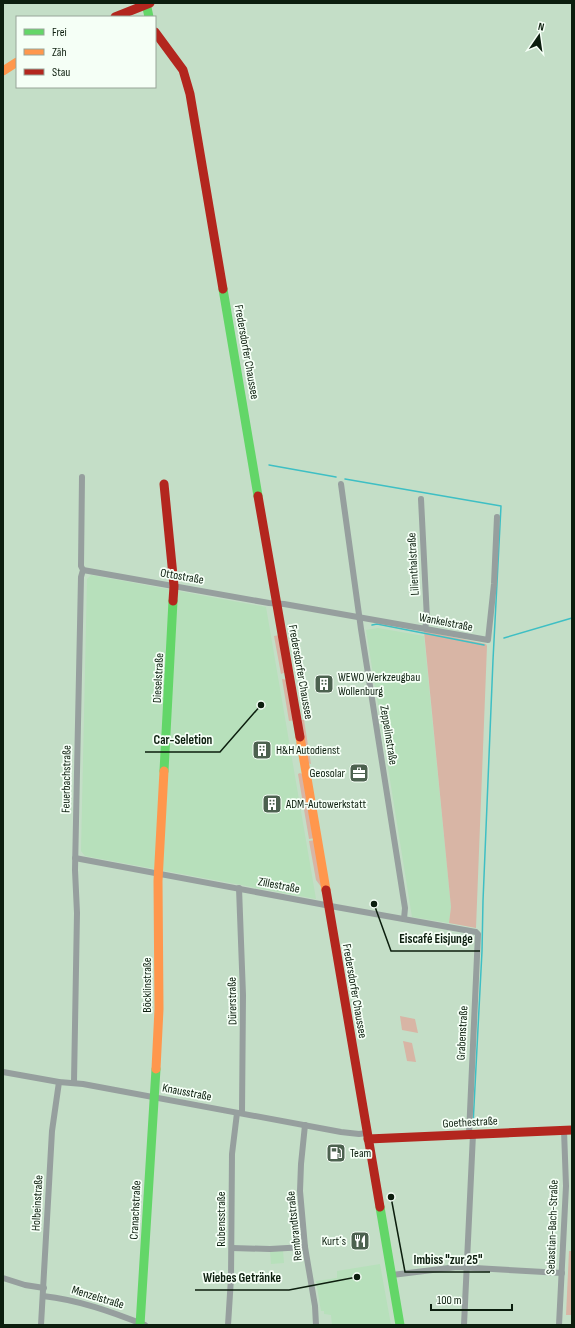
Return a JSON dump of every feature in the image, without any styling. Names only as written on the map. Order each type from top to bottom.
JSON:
[{"type":"main road","points":[[117,16],[147,4],[149,16]]},
{"type":"main road","name":"Fredersdorfer Chaussee","points":[[156,33],[183,70],[190,94],[400,1325]]},
{"type":"main road","points":[[3,71],[16,63]]},
{"type":"main road","name":"Dieselstraße","points":[[159,873],[174,586],[164,484]]},
{"type":"main road","name":"Böcklinstraße","points":[[155,1097],[159,1009],[159,873]]},
{"type":"main road","name":"Cranachstraße","points":[[142,1324],[152,1124],[155,1097]]},
{"type":"main road","name":"Goethestraße","points":[[368,1136],[568,1130]]},
{"type":"street","name":"Feuerbachstraße","points":[[74,1082],[77,913],[76,858],[82,570],[82,477]]},
{"type":"street","name":"Zeppelinstraße","points":[[341,484],[360,618],[405,908],[404,919]]},
{"type":"street","name":"Lilienthalstraße","points":[[421,499],[427,619],[425,628]]},
{"type":"street","name":"Wankelstraße","points":[[278,603],[488,640],[494,584],[497,517]]},
{"type":"street","name":"Ottostraße","points":[[82,570],[269,603],[278,603]]},
{"type":"street","name":"Zillestraße","points":[[76,858],[476,932],[478,934]]},
{"type":"street","name":"Dürerstraße","points":[[239,888],[243,995],[240,1113]]},
{"type":"street","name":"Grabenstraße","points":[[464,1325],[478,934]]},
{"type":"street","name":"Knausstraße","points":[[3,1072],[59,1082],[74,1082],[368,1136]]},
{"type":"street","name":"Holbeinstraße","points":[[42,1325],[52,1131],[59,1082]]},
{"type":"street","name":"Rubensstraße","points":[[228,1325],[231,1293],[232,1154],[240,1113]]},
{"type":"street","name":"Rembrandtstraße","points":[[305,1125],[300,1191],[305,1247],[315,1306],[316,1325]]},
{"type":"street","name":"Sebastian-Bach-Straße","points":[[559,1325],[568,1130]]},
{"type":"street","points":[[232,1248],[270,1249],[305,1247]]},
{"type":"street","points":[[392,1275],[422,1270],[431,1271],[457,1267],[562,1273]]},
{"type":"street","points":[[3,1278],[25,1285],[44,1288]]},
{"type":"street","name":"Menzelstraße","points":[[43,1296],[67,1299],[123,1316],[142,1324]]},
{"type":"shaded area","points":[[91,575],[266,607],[316,899],[85,856],[81,851],[87,579]]},
{"type":"shaded area","points":[[378,628],[424,636],[451,907],[449,923],[412,917],[366,630]]},
{"type":"shaded area","points":[[424,631],[486,644],[487,646],[476,928],[449,923],[451,907]]},
{"type":"shaded area","points":[[280,635],[286,672],[281,674],[274,636]]},
{"type":"shaded area","points":[[282,679],[287,680],[295,720],[289,721]]},
{"type":"shaded area","points":[[300,720],[304,720],[311,764],[307,763]]},
{"type":"shaded area","points":[[300,773],[304,775],[315,838],[309,839],[298,774]]},
{"type":"shaded area","points":[[315,840],[322,888],[316,880],[309,841]]},
{"type":"shaded area","points":[[400,1016],[415,1019],[418,1033],[402,1030]]},
{"type":"shaded area","points":[[403,1041],[412,1043],[416,1062],[407,1061]]},
{"type":"shaded area","points":[[283,1250],[284,1263],[271,1264],[270,1251]]},
{"type":"shaded area","points":[[569,1251],[572,1251],[572,1315],[566,1315]]},
{"type":"shaded area","points":[[380,1264],[391,1325],[332,1325],[331,1315],[324,1314],[324,1311],[321,1311],[316,1281],[337,1278],[337,1271]]},
{"type":"waterway","points":[[269,465],[336,477]]},
{"type":"waterway","points":[[345,479],[501,506],[473,1125]]},
{"type":"waterway","points":[[504,638],[572,618]]},
{"type":"waterway","points":[[372,625],[377,624],[484,645]]},
{"type":"traffic: fast","points":[[146,3],[149,16]]},
{"type":"traffic: fast","points":[[223,289],[258,496]]},
{"type":"traffic: fast","points":[[164,771],[173,601]]},
{"type":"traffic: fast","points":[[140,1325],[156,1069]]},
{"type":"traffic: fast","points":[[380,1207],[400,1325]]},
{"type":"traffic: slow","points":[[3,71],[16,63]]},
{"type":"traffic: slow","points":[[300,737],[326,890]]},
{"type":"traffic: slow","points":[[156,1069],[159,1009],[158,881],[164,771]]},
{"type":"traffic: jam","points":[[118,16],[150,3]]},
{"type":"traffic: jam","points":[[156,33],[183,70],[190,94],[223,289]]},
{"type":"traffic: jam","points":[[164,484],[174,586],[173,601]]},
{"type":"traffic: jam","points":[[258,496],[300,737]]},
{"type":"traffic: jam","points":[[326,890],[380,1207]]},
{"type":"traffic: jam","points":[[368,1139],[572,1130]]},
{"type":"place","name":"WEWO Werkzeugbau Wollenburg","points":[[324,684]]},
{"type":"place","name":"Car-Seletion","points":[[261,705]]},
{"type":"place","name":"H&H Autodienst","points":[[262,750]]},
{"type":"place","name":"Geosolar","points":[[359,773]]},
{"type":"place","name":"ADM-Autowerkstatt","points":[[272,804]]},
{"type":"place","name":"Eiscafé Eisjunge","points":[[374,904]]},
{"type":"place","name":"Team","points":[[336,1153]]},
{"type":"place","name":"Imbiss \"zur 25\"","points":[[391,1197]]},
{"type":"place","name":"Kurt´s","points":[[360,1241]]},
{"type":"place","name":"Wiebes Getränke","points":[[357,1277]]}]
